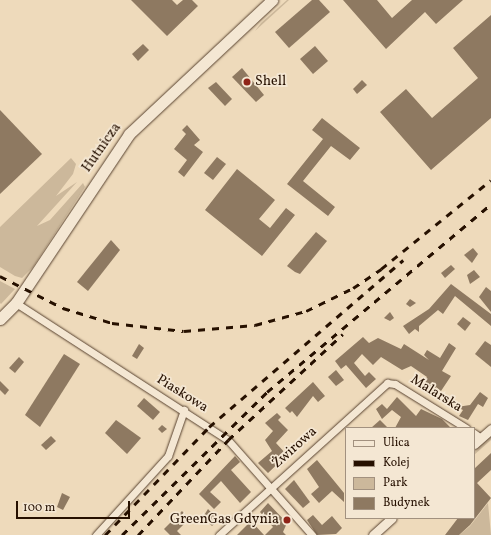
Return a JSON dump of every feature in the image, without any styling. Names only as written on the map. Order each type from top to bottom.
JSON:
[{"type":"main road","name":"Hutnicza","points":[[0,319],[16,303],[129,134],[272,0]]},
{"type":"street","name":"Piaskowa","points":[[16,303],[184,410],[228,440],[312,535]]},
{"type":"street","name":"Malarska","points":[[391,383],[464,427]]},
{"type":"street","name":"Żwirowa","points":[[219,535],[270,488],[391,383]]},
{"type":"street","points":[[96,535],[168,456],[184,410]]},
{"type":"street","points":[[478,435],[491,429]]},
{"type":"street","points":[[372,535],[391,519]]},
{"type":"green space","points":[[287,0],[289,0],[255,31],[261,23]]},
{"type":"green space","points":[[71,158],[76,164],[73,174],[56,196],[77,182],[37,226],[50,220],[83,183],[85,187],[33,267],[22,278],[15,276],[0,267],[0,227]]},
{"type":"green space","points":[[0,281],[15,289],[1,304],[0,303]]},
{"type":"green space","points":[[491,435],[491,440],[475,454],[475,450]]},
{"type":"green space","points":[[488,503],[491,535],[459,535],[470,526]]},
{"type":"building","points":[[131,0],[172,0],[177,5],[183,0],[192,0],[198,6],[167,36]]},
{"type":"building","points":[[312,0],[319,0],[330,12],[289,48],[275,32]]},
{"type":"building","points":[[343,0],[377,0],[392,18],[412,0],[463,0],[436,24],[425,12],[386,49]]},
{"type":"building","points":[[491,15],[491,118],[431,170],[380,112],[406,89],[432,118],[478,78],[453,48]]},
{"type":"building","points":[[143,44],[149,50],[138,61],[132,54]]},
{"type":"building","points":[[315,46],[328,61],[313,74],[300,59]]},
{"type":"building","points":[[242,68],[264,95],[256,102],[232,77]]},
{"type":"building","points":[[362,80],[367,85],[357,94],[353,89]]},
{"type":"building","points":[[216,82],[232,99],[225,106],[208,88]]},
{"type":"building","points":[[0,110],[42,154],[0,194]]},
{"type":"building","points":[[322,118],[360,148],[350,160],[331,146],[303,181],[335,207],[328,216],[287,184],[323,139],[312,130]]},
{"type":"building","points":[[187,125],[200,140],[194,145],[203,152],[184,177],[178,172],[187,160],[174,149],[186,134],[182,130]]},
{"type":"building","points":[[217,157],[226,164],[213,180],[204,173]]},
{"type":"building","points":[[237,169],[275,200],[259,219],[270,228],[286,208],[295,215],[262,256],[205,210]]},
{"type":"building","points":[[316,232],[327,241],[300,274],[295,272],[287,266]]},
{"type":"building","points":[[111,240],[120,250],[88,291],[77,282]]},
{"type":"building","points":[[473,248],[478,254],[472,263],[464,255]]},
{"type":"building","points":[[451,265],[455,269],[445,278],[441,273]]},
{"type":"building","points":[[474,270],[480,277],[470,284],[467,275]]},
{"type":"building","points":[[451,284],[491,314],[491,326],[455,296],[443,314],[438,310],[419,326],[419,332],[415,329],[409,334],[403,326],[429,309]]},
{"type":"building","points":[[486,287],[491,291],[491,312],[479,297]]},
{"type":"building","points":[[410,299],[416,303],[410,307],[406,304]]},
{"type":"building","points":[[390,312],[394,318],[390,321],[384,318]]},
{"type":"building","points":[[463,317],[471,323],[465,331],[457,324]]},
{"type":"building","points":[[363,337],[369,343],[378,338],[401,349],[404,344],[429,360],[424,355],[427,350],[440,358],[449,343],[456,348],[442,371],[451,376],[441,391],[436,387],[431,396],[420,389],[427,377],[411,366],[402,370],[381,357],[373,365],[362,354],[354,363],[365,376],[369,372],[376,379],[366,388],[346,365],[341,369],[335,361]]},
{"type":"building","points":[[485,341],[491,345],[491,367],[475,354]]},
{"type":"building","points":[[139,344],[144,348],[137,359],[132,356]]},
{"type":"building","points":[[64,354],[80,364],[40,427],[25,415]]},
{"type":"building","points":[[19,357],[24,362],[15,373],[9,368]]},
{"type":"building","points":[[336,370],[344,380],[336,386],[328,377]]},
{"type":"building","points":[[0,381],[9,390],[5,395],[0,390]]},
{"type":"building","points":[[313,382],[325,396],[318,402],[313,396],[297,417],[292,411],[290,413],[285,408]]},
{"type":"building","points":[[480,392],[488,398],[483,407],[478,404],[468,420],[459,416],[463,410],[457,407],[470,405]]},
{"type":"building","points":[[397,397],[416,416],[421,409],[442,419],[450,427],[396,427],[401,417],[392,410],[382,419],[376,409],[382,404],[387,409]]},
{"type":"building","points":[[144,398],[160,412],[153,420],[137,406]]},
{"type":"building","points":[[277,413],[281,417],[278,420],[288,430],[276,443],[287,455],[268,473],[258,463],[272,451],[265,440],[273,431],[265,423]]},
{"type":"building","points":[[116,420],[141,438],[127,454],[105,433]]},
{"type":"building","points":[[380,420],[387,427],[372,427]]},
{"type":"building","points":[[162,425],[167,429],[162,433],[158,429]]},
{"type":"building","points":[[51,436],[56,441],[46,450],[41,445]]},
{"type":"building","points":[[491,453],[491,470],[477,483],[491,498],[475,519],[475,468]]},
{"type":"building","points":[[235,456],[240,462],[231,470],[251,492],[240,503],[221,481],[210,492],[221,502],[214,509],[199,494]]},
{"type":"building","points":[[317,460],[344,493],[344,502],[332,491],[319,503],[311,494],[319,487],[307,469]]},
{"type":"building","points":[[294,480],[310,502],[303,508],[285,489]]},
{"type":"building","points":[[62,493],[70,497],[63,510],[57,507]]},
{"type":"building","points":[[268,503],[287,523],[283,532],[286,535],[265,535],[273,527],[260,512]]},
{"type":"building","points":[[208,509],[218,520],[212,526],[203,517]]},
{"type":"building","points":[[182,511],[189,519],[177,531],[181,535],[170,535],[164,529]]},
{"type":"building","points":[[313,515],[322,525],[332,516],[342,528],[336,534],[317,535],[307,520]]},
{"type":"building","points":[[457,519],[475,519],[459,535],[445,535]]},
{"type":"building","points":[[251,521],[264,535],[237,535]]},
{"type":"railway","points":[[0,276],[63,308],[112,323],[184,331],[255,325],[306,311],[353,288],[381,269],[491,180]]},
{"type":"railway","points":[[122,535],[267,392],[491,204]]},
{"type":"railway","points":[[105,535],[209,427],[403,260]]},
{"type":"railway","points":[[138,535],[228,440],[343,334]]},
{"type":"place","name":"Shell","points":[[247,82]]},
{"type":"place","name":"GreenGas Gdynia","points":[[287,520]]}]
